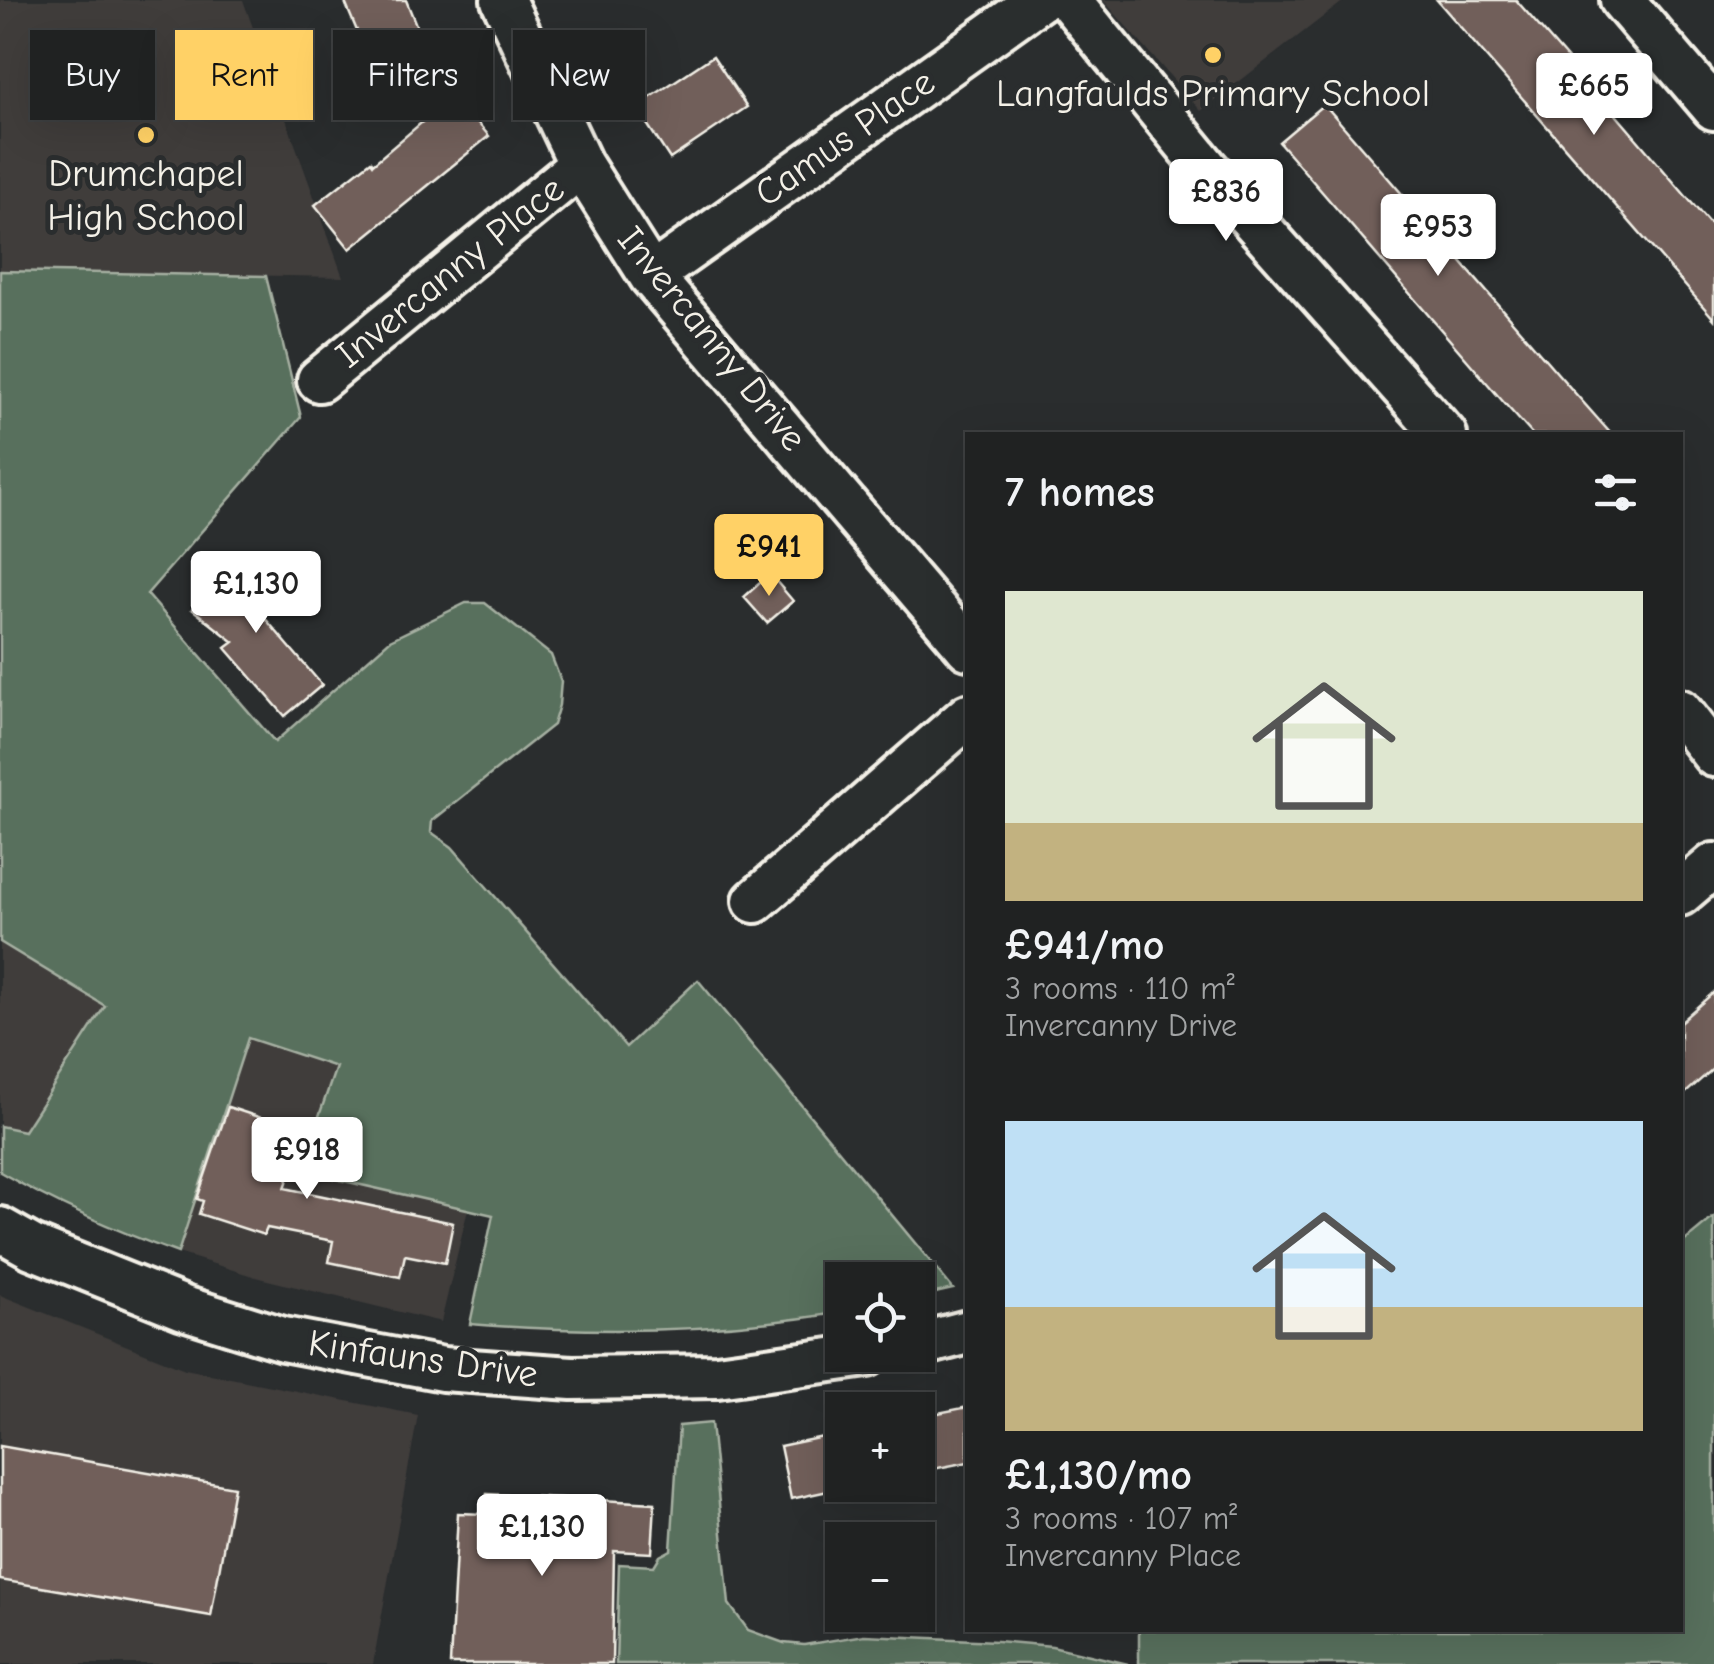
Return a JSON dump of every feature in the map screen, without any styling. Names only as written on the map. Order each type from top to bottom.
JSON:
[{"type":"street","name":"Invercanny Drive","points":[[503,0],[581,164],[651,276],[965,644]]},
{"type":"street","name":"Camus Place","points":[[651,276],[1039,0]]},
{"type":"street","points":[[1069,0],[1207,168],[1442,432]]},
{"type":"street","points":[[1622,0],[1714,108]]},
{"type":"street","name":"Invercanny Place","points":[[319,380],[581,164]]},
{"type":"street","points":[[1683,715],[1714,755]]},
{"type":"street","points":[[755,901],[965,719]]},
{"type":"street","points":[[1683,891],[1714,864]]},
{"type":"street","name":"Kinfauns Drive","points":[[0,1229],[32,1247],[184,1308],[284,1340],[444,1369],[572,1378],[717,1376],[825,1361]]},
{"type":"street","points":[[935,1341],[965,1333]]},
{"type":"shaded area","name":"Drumchapel High School","points":[[0,0],[243,0],[254,30],[175,30],[175,120],[286,120],[343,277],[0,271]]},
{"type":"shaded area","name":"Langfaulds Primary School","points":[[1103,0],[1345,0],[1201,111]]},
{"type":"shaded area","points":[[0,942],[105,1006],[24,1131],[0,1126]]},
{"type":"shaded area","points":[[247,1037],[336,1067],[301,1171],[468,1209],[441,1322],[259,1278],[178,1253]]},
{"type":"shaded area","points":[[0,1295],[185,1369],[418,1415],[373,1664],[0,1664]]},
{"type":"green space","points":[[0,271],[266,276],[301,417],[147,594],[275,742],[390,640],[466,603],[485,603],[551,655],[561,681],[553,725],[432,821],[431,832],[452,847],[626,1047],[698,980],[931,1262],[825,1262],[825,1315],[796,1319],[703,1328],[610,1330],[470,1324],[493,1215],[300,1171],[336,1067],[248,1038],[178,1253],[87,1217],[0,1172],[0,1126],[24,1131],[105,1006],[0,942]]},
{"type":"green space","points":[[1714,1217],[1714,1664],[1139,1664],[1139,1632],[1683,1632],[1683,1243]]},
{"type":"green space","points":[[935,1267],[953,1289],[935,1293]]},
{"type":"green space","points":[[711,1423],[729,1604],[748,1630],[784,1643],[804,1645],[864,1635],[997,1641],[1052,1646],[1128,1664],[616,1664],[619,1564],[654,1566],[660,1556],[671,1550],[679,1426]]},
{"type":"building","points":[[344,0],[406,0],[418,30],[357,30]]},
{"type":"building","points":[[1437,0],[1516,0],[1606,103],[1714,229],[1714,319]]},
{"type":"building","points":[[713,56],[747,107],[670,159],[644,120],[645,101]]},
{"type":"building","points":[[1324,104],[1609,432],[1530,432],[1279,142]]},
{"type":"building","points":[[425,120],[475,120],[489,136],[350,249],[315,205],[371,161],[373,164]]},
{"type":"building","points":[[236,556],[275,588],[258,610],[322,685],[285,716],[226,648],[234,642],[192,609]]},
{"type":"building","points":[[770,574],[793,601],[767,623],[744,597]]},
{"type":"building","points":[[1714,992],[1714,1068],[1683,1095],[1683,1019]]},
{"type":"building","points":[[228,1107],[304,1132],[285,1188],[453,1223],[445,1263],[405,1255],[400,1277],[329,1262],[333,1241],[267,1228],[264,1235],[199,1214],[203,1201],[197,1199]]},
{"type":"building","points":[[965,1408],[965,1463],[935,1469],[935,1414]]},
{"type":"building","points":[[825,1437],[825,1492],[791,1499],[780,1446]]},
{"type":"building","points":[[0,1446],[234,1487],[211,1616],[0,1580]]},
{"type":"building","points":[[487,1494],[655,1503],[652,1553],[614,1551],[612,1664],[450,1664],[458,1513],[486,1514]]},
{"type":"place","name":"Langfaulds Primary School","points":[[1213,55]]},
{"type":"place","name":"Drumchapel High School","points":[[146,135]]}]
